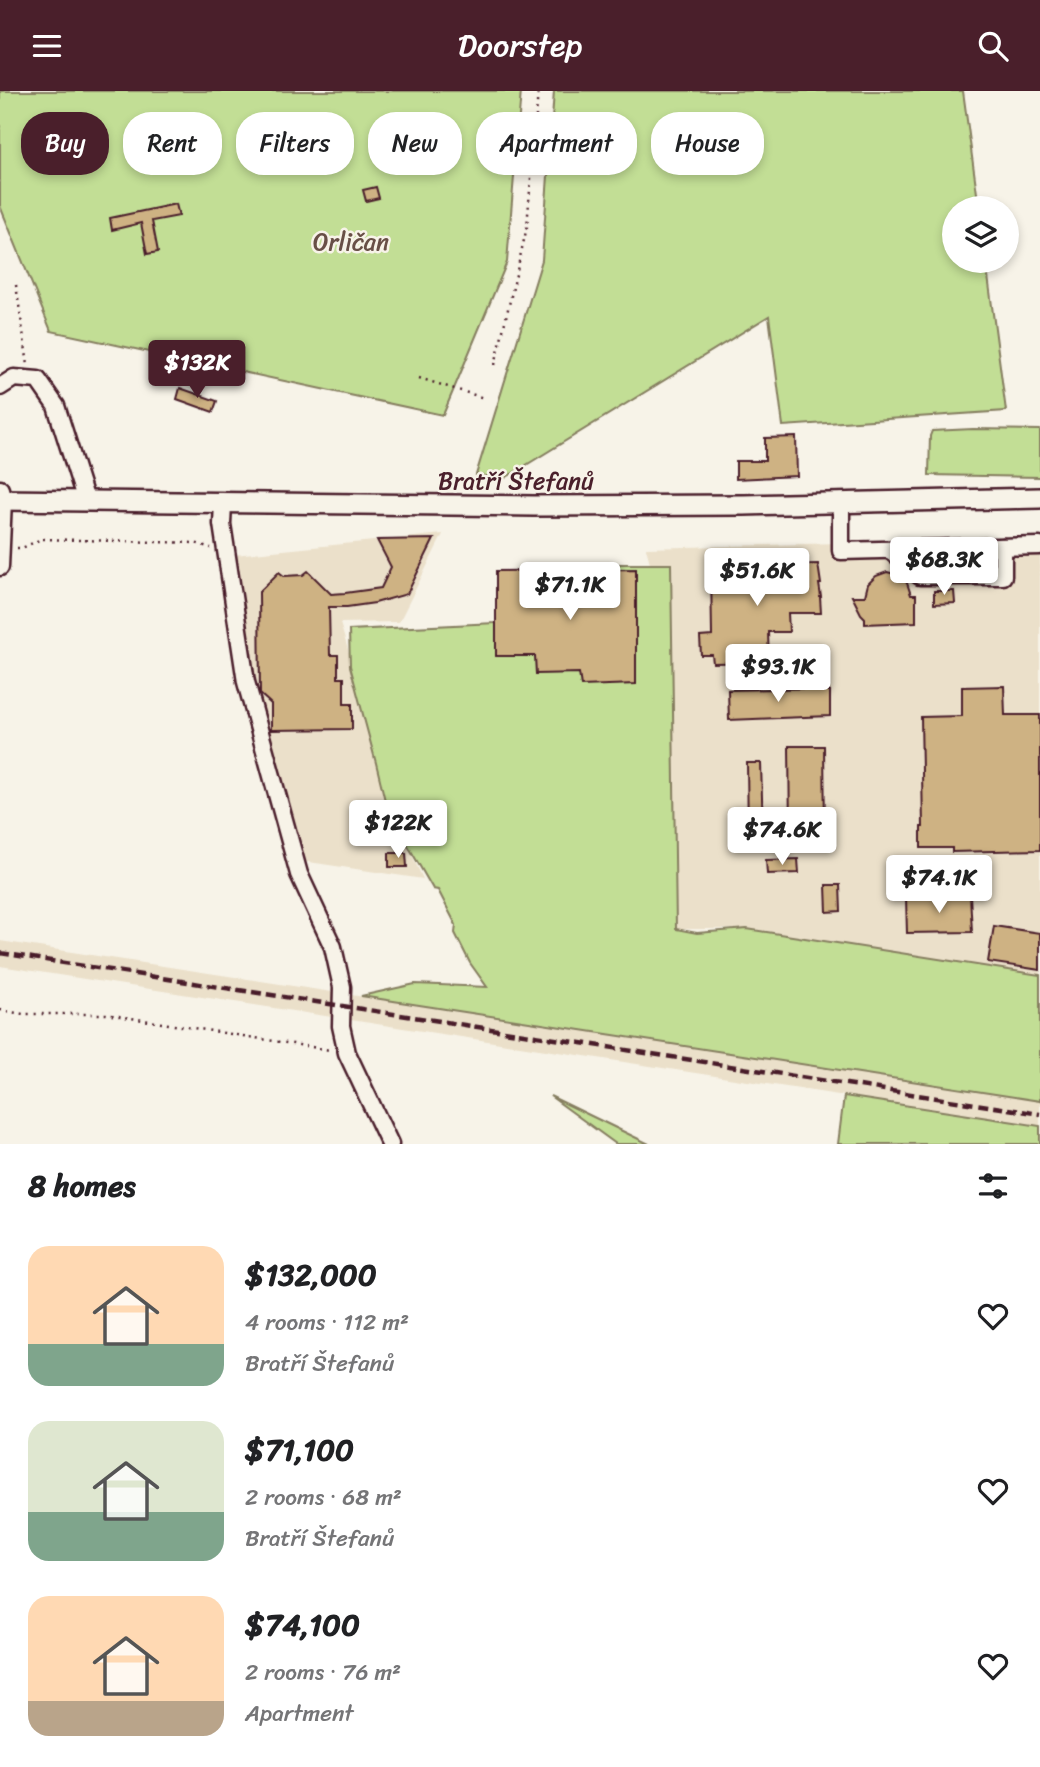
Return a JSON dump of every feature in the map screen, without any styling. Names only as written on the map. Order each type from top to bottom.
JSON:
[{"type":"main road","name":"Bratří Štefanů","points":[[1,496],[86,501],[534,506],[1040,498]]},
{"type":"street","points":[[0,387],[14,378],[38,380],[56,406],[86,501]]},
{"type":"street","points":[[0,568],[1,496]]},
{"type":"street","points":[[223,503],[222,524],[246,682],[299,874],[332,947],[342,986],[341,1026],[347,1053],[390,1144]]},
{"type":"street","points":[[841,503],[841,551],[1040,546]]},
{"type":"street","points":[[890,550],[920,576],[1003,576],[1003,547]]},
{"type":"path","points":[[495,365],[527,227],[538,91]]},
{"type":"path","points":[[16,285],[30,379]]},
{"type":"path","points":[[419,378],[484,398]]},
{"type":"path","points":[[1,548],[22,548],[41,539],[195,543],[226,552]]},
{"type":"path","points":[[0,1010],[23,1014],[106,1014],[347,1053]]},
{"type":"shaded area","points":[[443,534],[399,622],[340,623],[387,809],[423,879],[302,861],[248,654],[234,555]]},
{"type":"shaded area","points":[[1040,538],[1040,975],[747,929],[676,929],[671,564],[650,563],[646,548]]},
{"type":"shaded area","points":[[0,941],[1040,1101],[1040,1126],[0,966]]},
{"type":"green space","name":"Orličan","points":[[0,91],[521,91],[519,112],[476,112],[476,175],[514,175],[507,262],[443,415],[51,331],[0,206]]},
{"type":"green space","points":[[554,91],[963,91],[977,196],[942,196],[942,273],[988,273],[1006,411],[783,426],[769,316],[505,478],[476,475],[542,260],[548,175],[637,175],[637,112],[553,112]]},
{"type":"green space","points":[[1040,430],[1040,477],[929,475],[932,431]]},
{"type":"green space","points":[[563,564],[671,564],[676,929],[697,933],[747,929],[1040,975],[1040,1101],[361,996],[415,984],[487,987],[470,963],[455,933],[456,925],[438,890],[433,889],[387,809],[350,666],[349,630],[496,623],[547,614]]},
{"type":"green space","points":[[550,1096],[649,1144],[616,1144]]},
{"type":"green space","points":[[844,1096],[1040,1126],[1040,1144],[838,1144]]},
{"type":"building","points":[[376,187],[379,198],[366,201],[363,190]]},
{"type":"building","points":[[176,204],[179,216],[152,221],[158,252],[147,254],[141,223],[112,230],[110,218]]},
{"type":"building","points":[[180,388],[217,401],[213,412],[177,399]]},
{"type":"building","points":[[796,437],[797,476],[736,479],[736,461],[765,461],[765,438]]},
{"type":"building","points":[[434,539],[407,594],[375,603],[329,607],[330,655],[338,655],[338,678],[344,678],[344,704],[352,704],[352,729],[271,730],[271,704],[260,694],[259,592],[279,572],[284,576],[303,575],[308,571],[331,594],[381,588],[391,567],[377,540]]},
{"type":"building","points":[[818,564],[821,613],[788,613],[789,632],[768,632],[769,662],[713,663],[712,655],[701,655],[700,637],[712,636],[711,567]]},
{"type":"building","points":[[636,569],[636,684],[581,686],[579,673],[536,674],[535,656],[496,656],[496,571]]},
{"type":"building","points":[[887,572],[899,575],[907,583],[911,595],[916,595],[916,622],[865,624],[865,618],[852,596],[865,596],[868,584],[876,576]]},
{"type":"building","points":[[934,591],[954,591],[955,603],[934,604]]},
{"type":"building","points":[[1004,686],[1005,715],[1040,715],[1040,850],[952,852],[952,848],[921,848],[921,717],[962,716],[962,687]]},
{"type":"building","points":[[815,688],[815,691],[830,691],[830,716],[729,720],[728,690]]},
{"type":"building","points":[[789,746],[824,746],[825,830],[790,831]]},
{"type":"building","points":[[747,763],[761,763],[763,832],[748,832]]},
{"type":"building","points":[[389,853],[406,853],[407,867],[389,867]]},
{"type":"building","points":[[798,859],[799,873],[767,874],[766,860]]},
{"type":"building","points":[[826,885],[840,885],[841,911],[827,912]]},
{"type":"building","points":[[970,895],[972,932],[907,933],[906,898]]},
{"type":"building","points":[[994,926],[1040,933],[1040,970],[988,962]]},
{"type":"railway","points":[[0,953],[1040,1114]]}]
